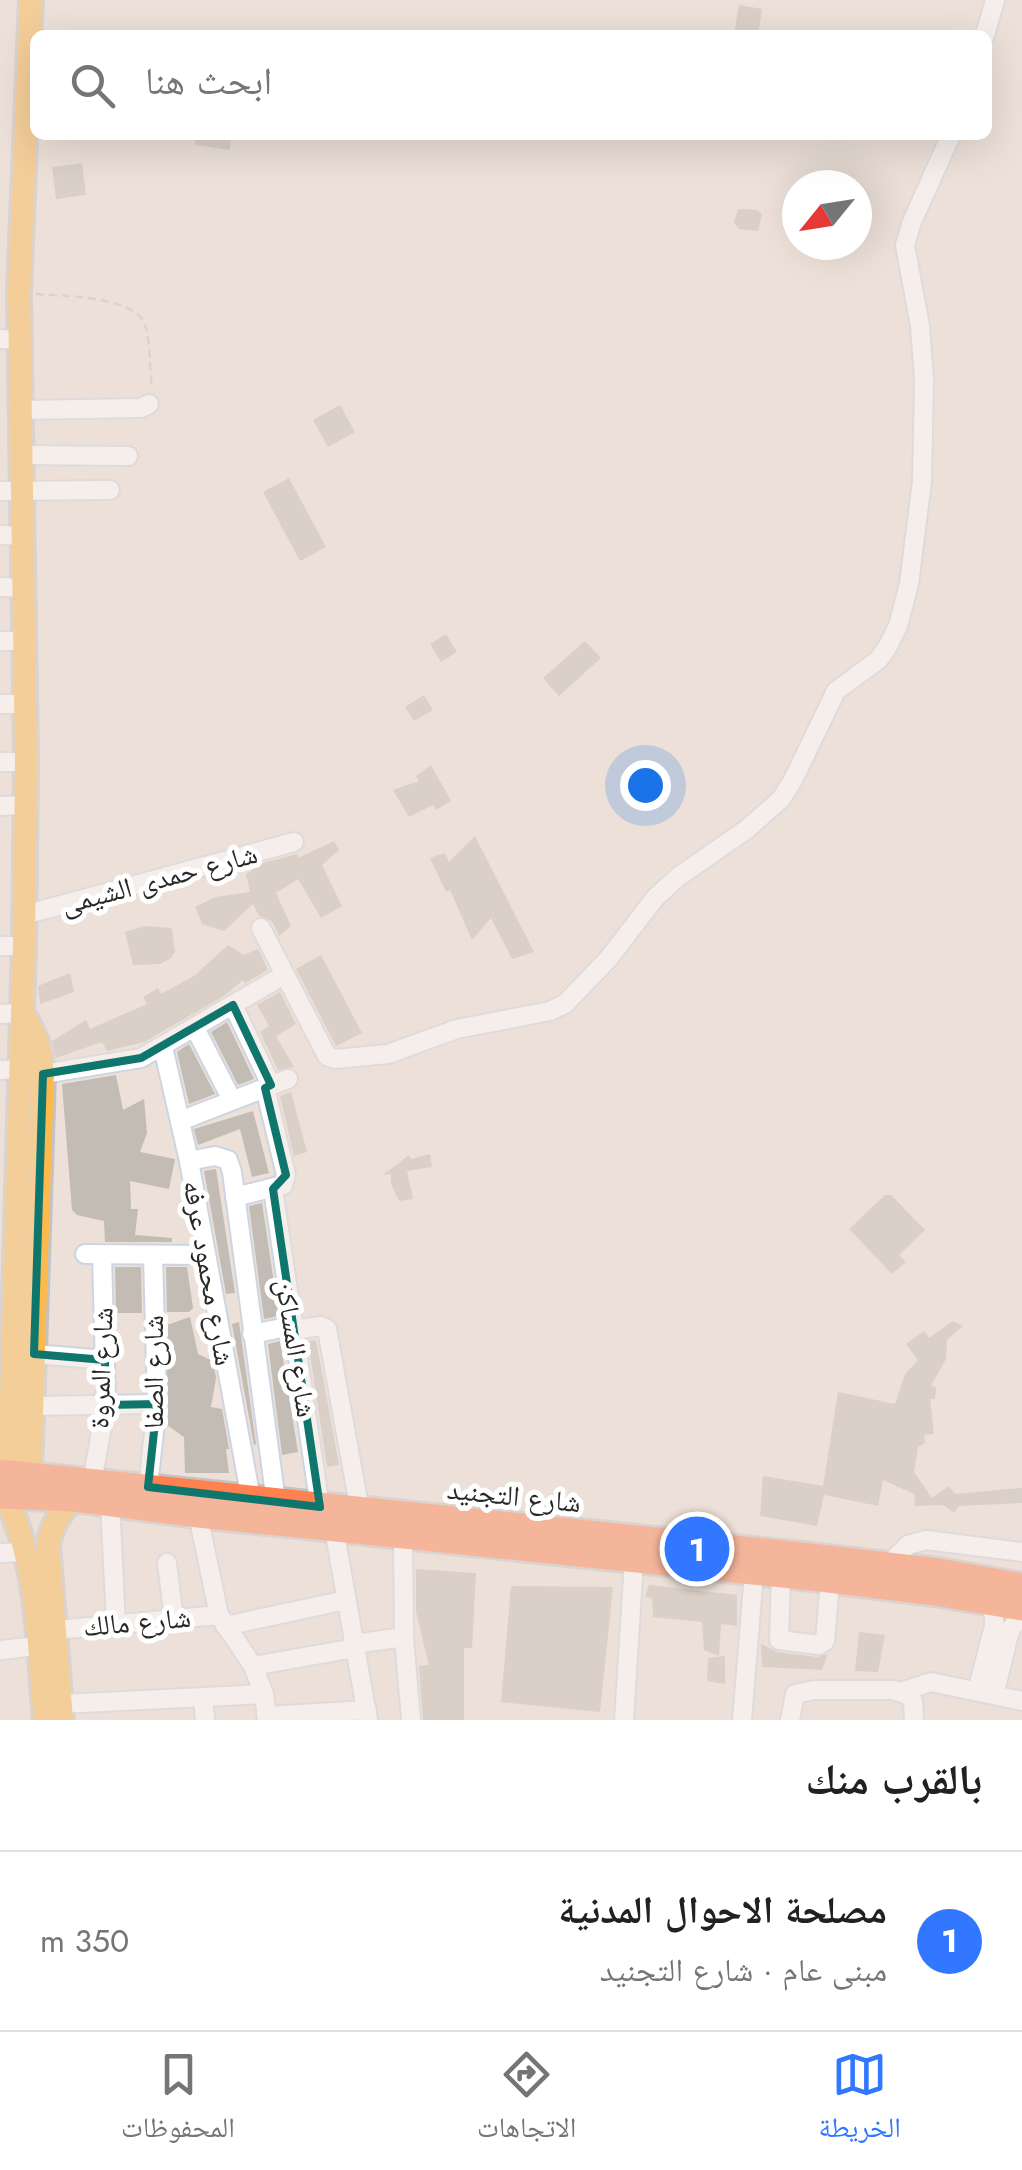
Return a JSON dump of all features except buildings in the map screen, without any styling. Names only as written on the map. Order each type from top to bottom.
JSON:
[{"type":"highway","name":"شارع التجنيد","points":[[9,1482],[83,1490],[148,1488],[888,1565],[1022,1586]]},
{"type":"highway","name":"شارع التجنيد","points":[[83,1490],[110,1503],[198,1516],[830,1580],[987,1601],[1022,1611]]},
{"type":"highway","points":[[939,1572],[1022,1596]]},
{"type":"main road","points":[[31,0],[20,292],[10,340],[20,410],[21,455],[11,491],[12,536],[25,588],[12,641],[26,704],[26,805],[24,946],[11,1014],[9,1482],[56,1715]]},
{"type":"main road","points":[[9,1482],[32,1406],[43,1074],[35,1033],[11,1014]]},
{"type":"main road","points":[[43,1636],[52,1527],[60,1511],[83,1490]]},
{"type":"street","points":[[986,30],[994,0]]},
{"type":"street","points":[[261,928],[323,1051],[335,1059],[388,1054],[457,1028],[550,1011],[565,1004],[678,876],[746,829],[781,798],[794,780],[836,691],[878,660],[887,648],[898,626],[909,584],[922,465],[923,362],[905,245],[949,140]]},
{"type":"street","points":[[20,410],[140,408],[149,404]]},
{"type":"street","points":[[21,455],[128,456]]},
{"type":"street","points":[[11,491],[110,490]]},
{"type":"street","points":[[0,587],[25,588]]},
{"type":"street","points":[[0,704],[26,704]]},
{"type":"street","points":[[0,762],[26,762]]},
{"type":"street","points":[[0,806],[26,805]]},
{"type":"street","name":"شارع حمدى الشيمى","points":[[24,915],[294,842]]},
{"type":"street","points":[[0,946],[24,946]]},
{"type":"street","points":[[43,1074],[125,1062],[162,1047],[284,974]]},
{"type":"street","points":[[180,1120],[275,1084],[233,1005]]},
{"type":"street","points":[[195,1028],[232,1100]]},
{"type":"street","name":"شارع محمود عرفه","points":[[162,1047],[189,1162],[216,1315],[264,1500]]},
{"type":"street","name":"شارع المساكن","points":[[275,1084],[286,1174],[283,1185],[273,1189],[320,1506]]},
{"type":"street","points":[[189,1162],[215,1156],[228,1160],[250,1314],[264,1500]]},
{"type":"street","points":[[235,1197],[273,1189]]},
{"type":"street","name":"شارع المروة","points":[[83,1490],[106,1405],[94,1254],[153,1256]]},
{"type":"street","points":[[153,1256],[205,1256]]},
{"type":"street","name":"شارع الصفا","points":[[148,1488],[157,1404],[153,1256]]},
{"type":"street","points":[[216,1315],[250,1314]]},
{"type":"street","points":[[252,1334],[321,1326],[327,1329],[360,1511]]},
{"type":"street","points":[[34,1354],[105,1360]]},
{"type":"street","points":[[32,1406],[157,1404]]},
{"type":"street","points":[[110,1503],[116,1624]]},
{"type":"street","points":[[198,1516],[222,1620],[254,1666],[267,1718],[368,1715],[334,1530]]},
{"type":"street","points":[[404,1537],[404,1638],[410,1720]]},
{"type":"street","points":[[888,1565],[908,1546],[926,1540],[1022,1552]]},
{"type":"street","points":[[0,1554],[26,1552]]},
{"type":"street","points":[[624,1720],[634,1561]]},
{"type":"street","points":[[167,1563],[174,1619]]},
{"type":"street","points":[[742,1720],[754,1573]]},
{"type":"street","points":[[781,1576],[779,1640],[806,1643],[826,1640],[830,1580]]},
{"type":"street","name":"شارع مالك","points":[[0,1650],[43,1636],[116,1624],[222,1620],[346,1600]]},
{"type":"street","points":[[986,1693],[994,1626],[987,1601]]},
{"type":"street","points":[[986,1693],[1010,1630],[1022,1611]]},
{"type":"street","points":[[254,1666],[404,1638]]},
{"type":"street","points":[[790,1720],[793,1697],[803,1690],[900,1692],[932,1682],[1022,1701]]},
{"type":"street","points":[[900,1692],[913,1702],[914,1720]]},
{"type":"street","points":[[56,1715],[127,1711],[203,1697],[264,1694]]},
{"type":"street","points":[[203,1697],[204,1720]]},
{"type":"path","points":[[20,292],[111,302],[139,315],[146,328],[152,395],[149,404]]},
{"type":"highlighted area","points":[[233,1005],[271,1085],[265,1088],[286,1175],[273,1189],[320,1507],[148,1487],[157,1404],[106,1405],[105,1360],[34,1354],[43,1074],[141,1058]]},
{"type":"place","name":"مصلحة الاحوال المدنية","points":[[697,1549]]}]
